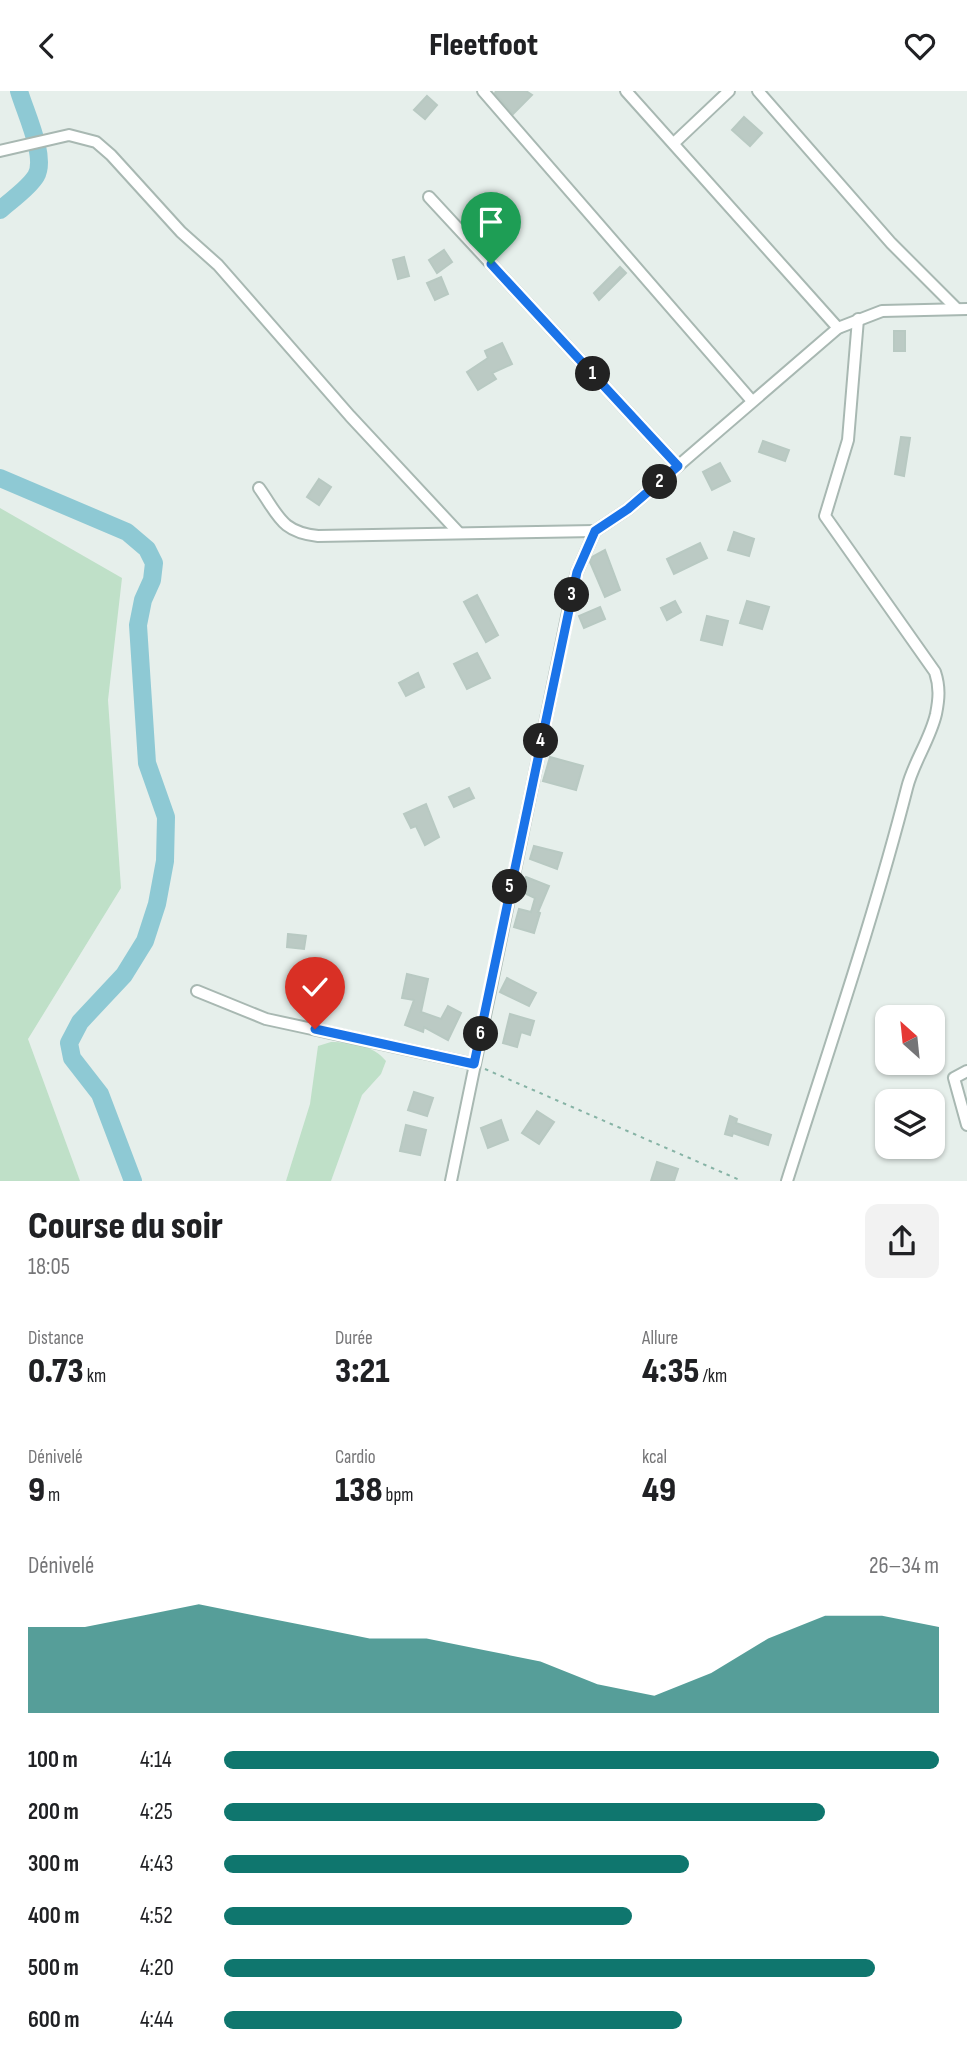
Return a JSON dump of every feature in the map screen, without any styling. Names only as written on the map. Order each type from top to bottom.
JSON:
[{"type":"street","points":[[482,91],[752,401]]},
{"type":"street","points":[[626,91],[838,328]]},
{"type":"street","points":[[674,143],[729,91]]},
{"type":"street","points":[[758,91],[891,243],[962,309]]},
{"type":"street","points":[[0,151],[69,135],[96,142],[174,224],[218,265],[350,417],[459,533]]},
{"type":"street","points":[[429,197],[678,466]]},
{"type":"street","points":[[451,1181],[573,588],[595,531],[628,509],[838,328],[882,311],[962,309]]},
{"type":"street","points":[[787,1181],[883,883],[907,786],[935,717],[939,699],[935,672],[825,516],[848,440],[858,320]]},
{"type":"street","points":[[259,488],[290,530],[301,534],[318,536],[595,531]]},
{"type":"street","points":[[197,991],[266,1019],[474,1064]]},
{"type":"street","points":[[967,1071],[954,1079],[967,1125]]},
{"type":"path","points":[[474,1064],[742,1181]]},
{"type":"green space","points":[[0,508],[122,578],[108,700],[121,888],[28,1039],[80,1181],[0,1181]]},
{"type":"green space","points":[[331,1042],[361,1045],[375,1051],[386,1061],[381,1074],[362,1095],[331,1181],[286,1181],[310,1104],[318,1046]]},
{"type":"building","points":[[496,91],[526,91],[532,95],[513,114]]},
{"type":"building","points":[[427,96],[437,105],[425,119],[414,110]]},
{"type":"building","points":[[744,117],[762,133],[750,146],[732,130]]},
{"type":"building","points":[[444,250],[452,262],[437,273],[429,260]]},
{"type":"building","points":[[404,257],[409,276],[398,279],[393,260]]},
{"type":"building","points":[[620,267],[626,273],[599,300],[594,293]]},
{"type":"building","points":[[441,277],[448,294],[435,300],[427,283]]},
{"type":"building","points":[[894,331],[905,331],[905,351],[894,351]]},
{"type":"building","points":[[502,343],[512,364],[492,373],[496,379],[478,390],[467,372],[488,358],[485,351]]},
{"type":"building","points":[[901,437],[910,438],[904,476],[895,474]]},
{"type":"building","points":[[763,441],[789,450],[785,461],[759,452]]},
{"type":"building","points":[[720,463],[730,481],[712,490],[703,472]]},
{"type":"building","points":[[319,479],[331,487],[319,505],[307,497]]},
{"type":"building","points":[[734,532],[754,539],[749,556],[728,550]]},
{"type":"building","points":[[700,543],[707,558],[674,574],[667,559]]},
{"type":"building","points":[[605,550],[620,590],[605,597],[590,562],[592,557]]},
{"type":"building","points":[[477,595],[498,635],[486,642],[464,602]]},
{"type":"building","points":[[675,601],[681,612],[667,620],[661,608]]},
{"type":"building","points":[[747,601],[769,607],[762,629],[740,623]]},
{"type":"building","points":[[600,607],[605,619],[584,628],[579,616]]},
{"type":"building","points":[[707,616],[728,621],[722,645],[701,640]]},
{"type":"building","points":[[477,653],[490,678],[467,689],[454,664]]},
{"type":"building","points":[[418,673],[424,687],[406,696],[399,683]]},
{"type":"building","points":[[550,757],[583,766],[576,790],[543,781]]},
{"type":"building","points":[[469,788],[474,798],[454,807],[449,797]]},
{"type":"building","points":[[426,804],[439,837],[425,845],[416,826],[411,828],[404,814]]},
{"type":"building","points":[[534,846],[562,853],[557,869],[530,859]]},
{"type":"building","points":[[526,877],[549,886],[538,912],[540,913],[534,933],[514,927],[519,909],[531,912],[535,898],[520,891]]},
{"type":"building","points":[[288,934],[306,936],[304,949],[287,947]]},
{"type":"building","points":[[407,974],[428,979],[421,1012],[441,1019],[448,1006],[461,1013],[448,1040],[424,1027],[423,1032],[405,1025],[414,1000],[402,998]]},
{"type":"building","points":[[507,978],[536,993],[529,1006],[500,992]]},
{"type":"building","points":[[510,1014],[534,1021],[530,1035],[521,1032],[517,1047],[503,1043]]},
{"type":"building","points":[[414,1092],[433,1098],[427,1116],[408,1110]]},
{"type":"building","points":[[537,1111],[554,1122],[539,1144],[522,1133]]},
{"type":"building","points":[[730,1116],[737,1119],[736,1123],[771,1135],[768,1145],[733,1133],[732,1136],[725,1134]]},
{"type":"building","points":[[501,1120],[508,1140],[488,1148],[481,1128]]},
{"type":"building","points":[[406,1125],[426,1130],[420,1155],[400,1151]]},
{"type":"building","points":[[657,1162],[678,1169],[674,1181],[651,1181]]},
{"type":"waterway","points":[[0,210],[29,185],[39,168],[37,146],[19,91]]},
{"type":"waterway","points":[[0,478],[127,532],[147,549],[154,563],[152,580],[143,600],[138,625],[147,763],[166,817],[165,861],[157,904],[145,941],[124,975],[80,1022],[69,1043],[72,1058],[100,1094],[133,1181]]},
{"type":"route","points":[[315,1029],[474,1064],[577,572],[595,531],[628,509],[678,466],[491,264]]}]
